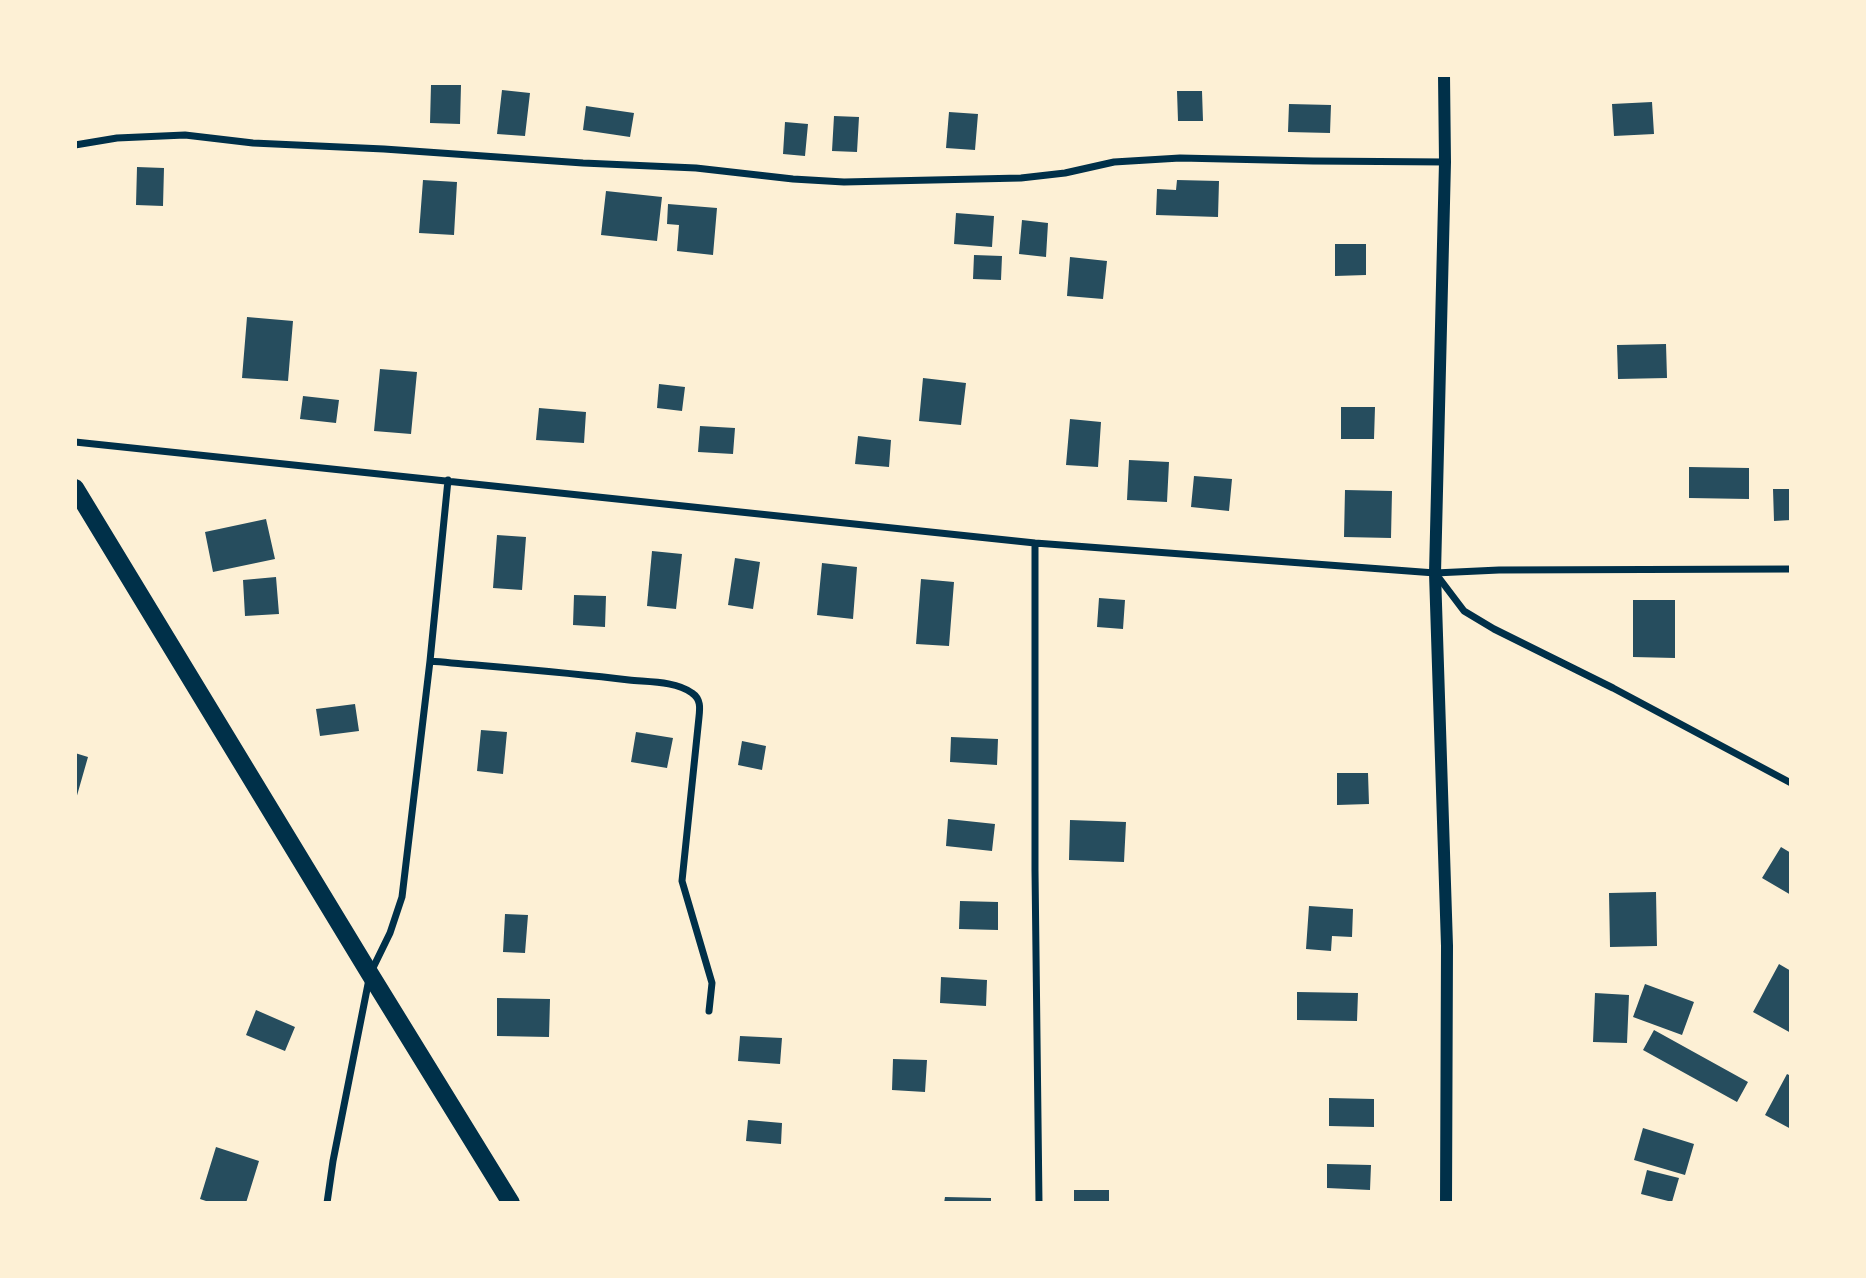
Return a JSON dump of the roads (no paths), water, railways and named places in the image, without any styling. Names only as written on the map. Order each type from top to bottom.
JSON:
[{"type":"main road","points":[[75,488],[511,1203]]},
{"type":"street","points":[[1444,75],[1445,162],[1436,573],[1447,946],[1446,1203]]},
{"type":"street","points":[[75,145],[117,138],[185,135],[253,143],[696,168],[793,179],[844,181],[1021,178],[1065,173],[1114,162],[1180,158],[1445,162]]},
{"type":"street","points":[[75,442],[1035,543],[1436,573],[1499,570],[1791,569]]},
{"type":"street","points":[[327,1203],[370,974],[390,933],[402,897],[448,480]]},
{"type":"street","points":[[1035,543],[1039,1203]]},
{"type":"street","points":[[1436,573],[1464,611],[1484,623],[1791,783]]},
{"type":"street","points":[[430,661],[632,680],[677,686],[693,693],[700,703],[682,881],[712,983],[709,1011]]}]
